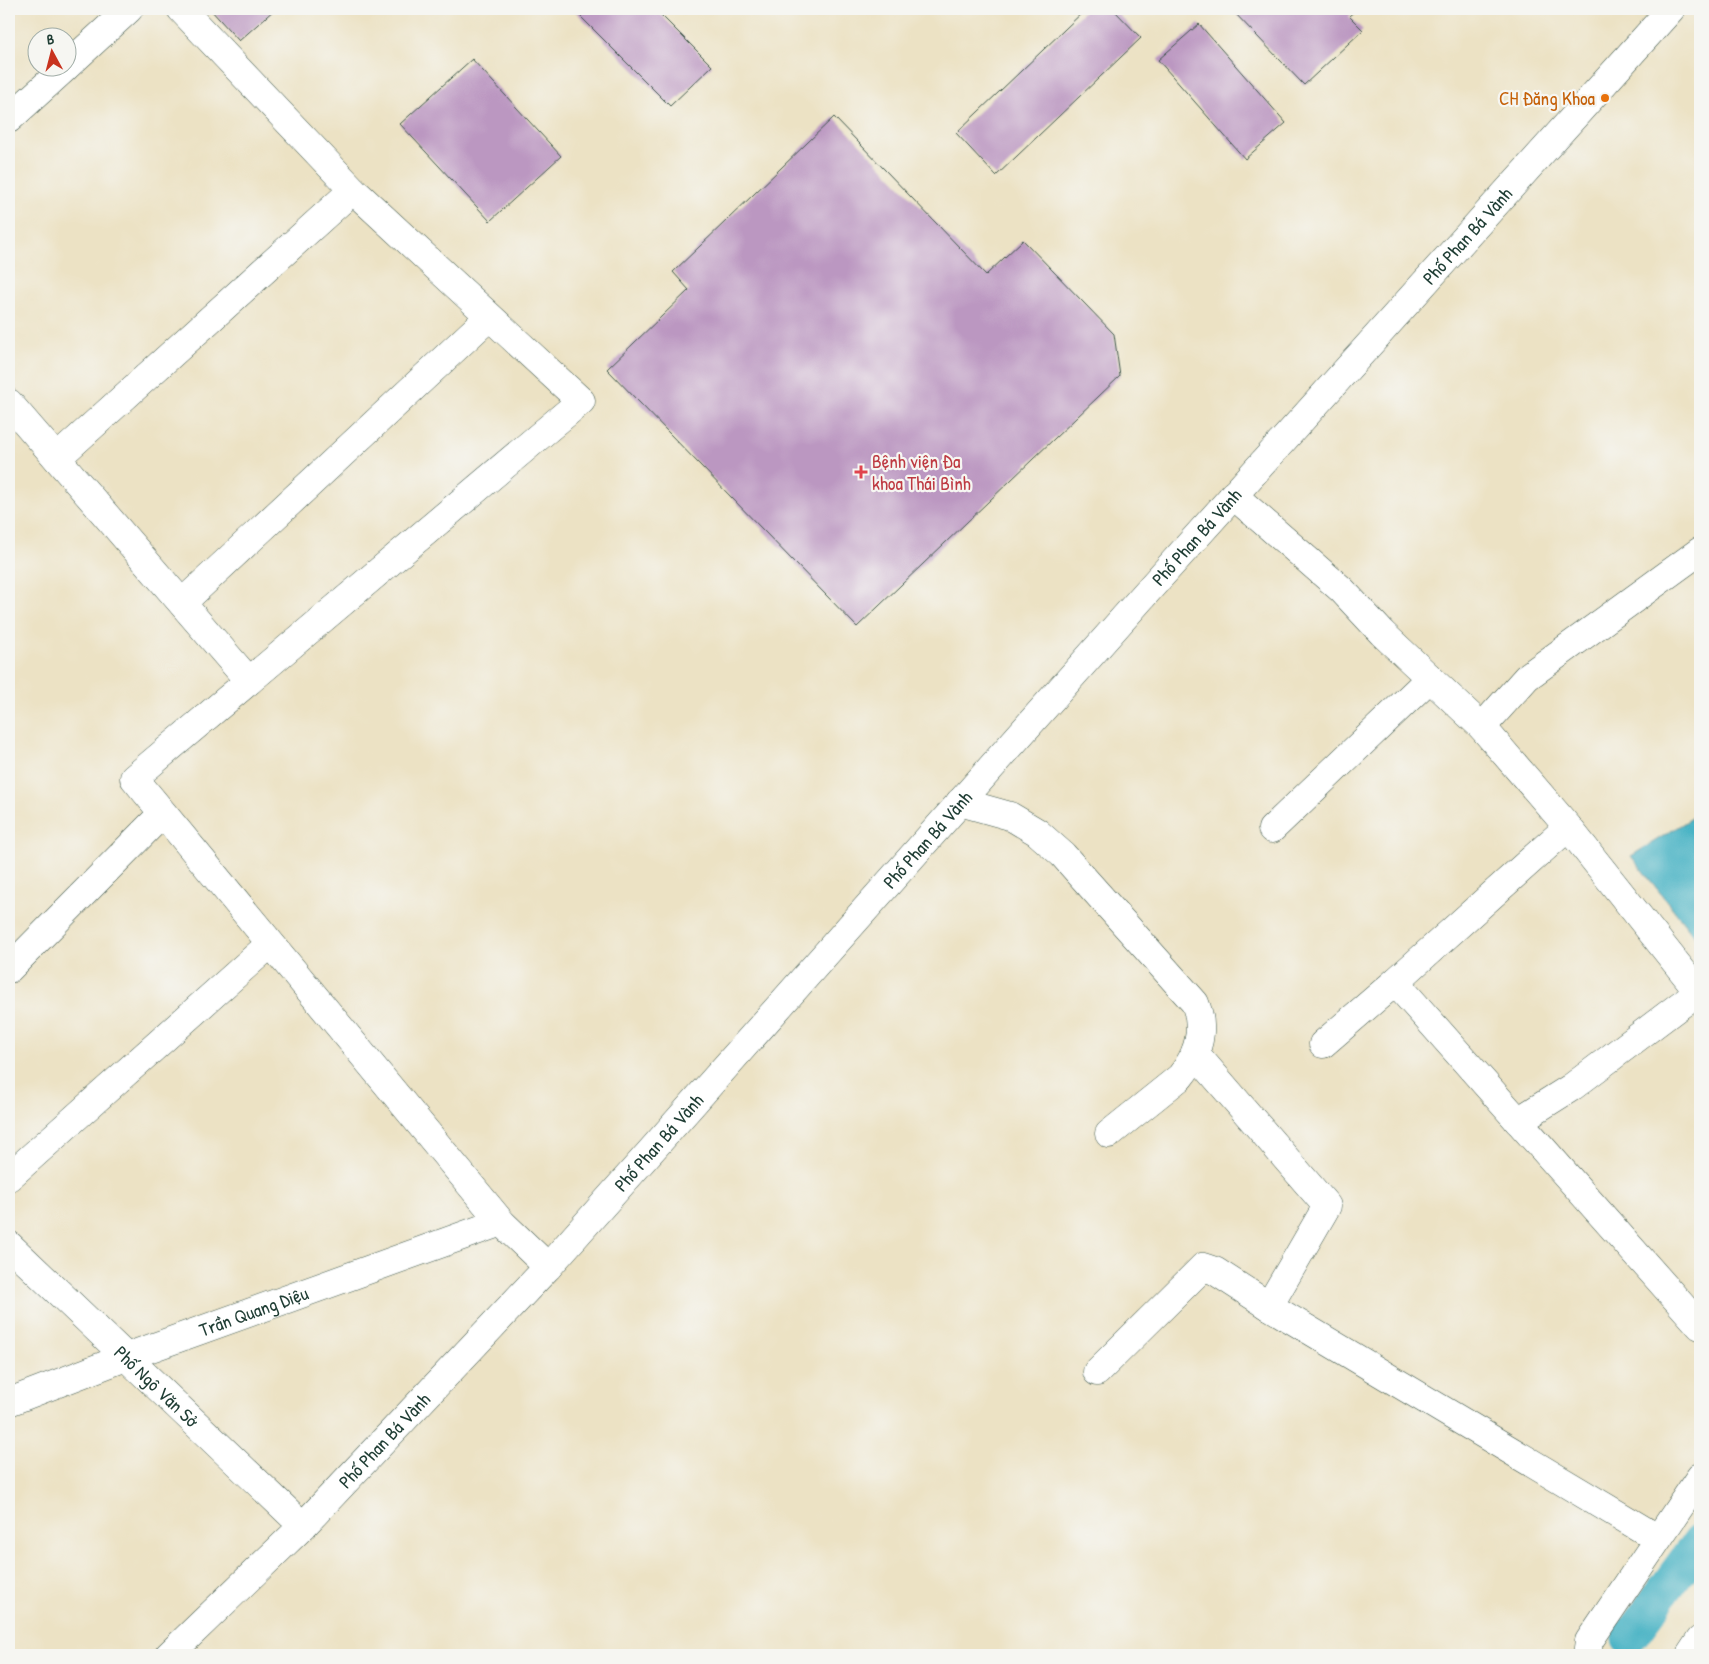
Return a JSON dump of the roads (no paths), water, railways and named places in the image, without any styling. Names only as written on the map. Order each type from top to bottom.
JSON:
[{"type":"street","points":[[78,55],[129,9]]},
{"type":"street","points":[[181,9],[353,190],[488,317],[582,401],[134,778],[501,1222],[548,1267]]},
{"type":"street","name":"Phố Phan Bá Vành","points":[[169,1655],[303,1526],[548,1267],[1233,495],[1671,9]]},
{"type":"street","points":[[9,119],[53,78]]},
{"type":"street","points":[[57,458],[353,190]]},
{"type":"street","points":[[182,602],[488,317]]},
{"type":"street","points":[[9,403],[249,681]]},
{"type":"street","points":[[1233,495],[1342,590],[1382,633],[1482,727],[1568,827],[1699,992],[1572,1087],[1518,1121]]},
{"type":"street","points":[[1482,727],[1526,677],[1700,551]]},
{"type":"street","points":[[1272,829],[1430,678]]},
{"type":"street","points":[[960,802],[1021,820],[1064,856],[1195,1002],[1201,1016],[1202,1029],[1195,1053],[1180,1077],[1109,1134]]},
{"type":"street","points":[[9,969],[162,814]]},
{"type":"street","points":[[1323,1044],[1396,982],[1568,827]]},
{"type":"street","points":[[9,1177],[270,944]]},
{"type":"street","points":[[1396,982],[1700,1326]]},
{"type":"street","points":[[1195,1053],[1327,1206],[1270,1306]]},
{"type":"street","name":"Trần Quang Diệu","points":[[9,1402],[126,1357],[501,1222]]},
{"type":"street","name":"Phố Ngô Văn Sở","points":[[9,1245],[303,1526]]},
{"type":"street","points":[[1097,1372],[1203,1267],[1215,1271],[1270,1306],[1657,1538]]},
{"type":"street","points":[[1587,1655],[1589,1641],[1700,1477]]},
{"type":"street","points":[[1690,1655],[1700,1640]]},
{"type":"water","points":[[1700,813],[1700,943],[1631,856]]},
{"type":"waterway","points":[[1629,1638],[1700,1541]]},
{"type":"place","name":"CH Đăng Khoa","points":[[1605,98]]},
{"type":"place","name":"Bệnh viện Đa khoa Thái Bình","points":[[861,472]]}]
